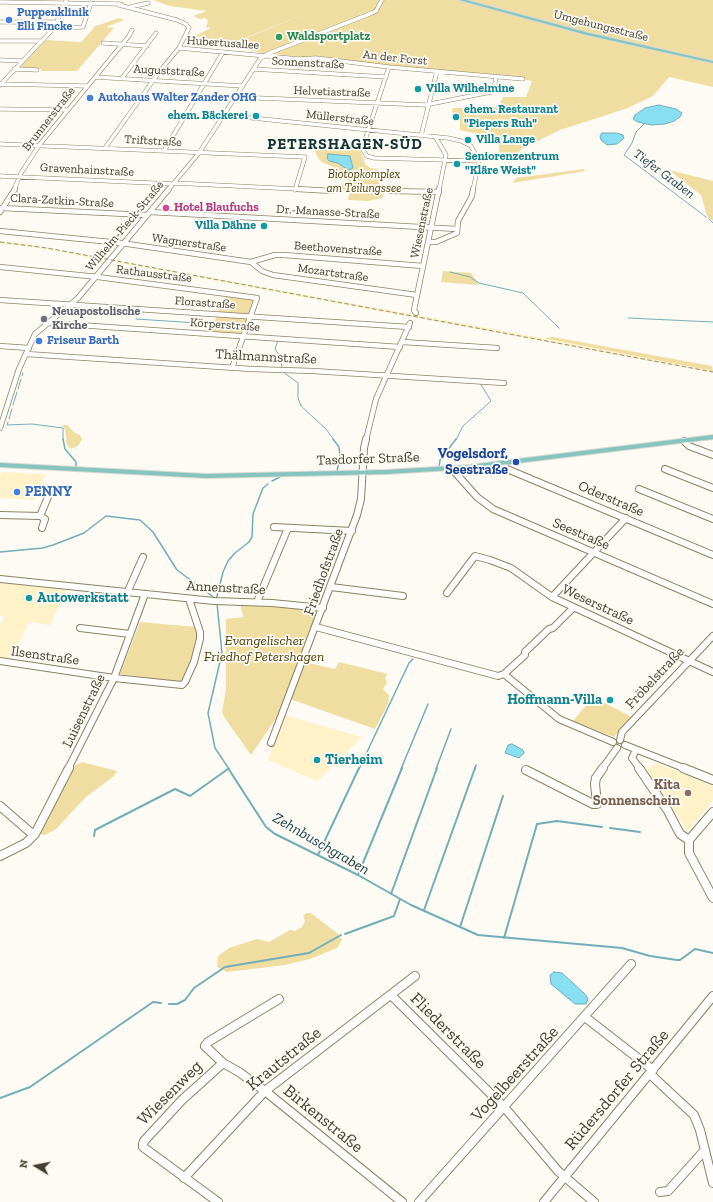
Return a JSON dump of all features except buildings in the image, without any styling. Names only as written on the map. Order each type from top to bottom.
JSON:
[{"type":"main road","name":"Umgehungsstraße","points":[[461,0],[588,34],[713,62]]},
{"type":"main road","name":"Tasdorfer Straße","points":[[0,466],[206,476],[362,473],[452,469],[502,464],[713,437]]},
{"type":"street","name":"Wilhelm-Pieck-Straße","points":[[0,428],[19,369],[35,334],[71,304],[96,277],[199,153],[253,69],[265,55],[372,13],[376,11],[382,0]]},
{"type":"street","points":[[0,2],[65,2],[119,5],[148,3]]},
{"type":"street","points":[[0,84],[54,28],[65,2]]},
{"type":"street","points":[[54,28],[83,27],[91,4]]},
{"type":"street","points":[[105,148],[153,80],[179,48],[187,33],[188,27],[181,21],[119,5]]},
{"type":"street","points":[[130,7],[135,5]]},
{"type":"street","points":[[0,22],[57,22]]},
{"type":"street","name":"Brunnerstraße","points":[[1,210],[13,194],[19,176],[40,146],[132,30]]},
{"type":"street","points":[[122,78],[156,34]]},
{"type":"street","points":[[0,41],[41,41]]},
{"type":"street","points":[[103,43],[147,46]]},
{"type":"street","name":"Hubertusallee","points":[[179,48],[265,55]]},
{"type":"street","points":[[164,151],[223,52]]},
{"type":"street","name":"An der Forst","points":[[265,55],[302,59],[316,58],[389,67],[523,79]]},
{"type":"street","points":[[0,60],[22,61]]},
{"type":"street","points":[[389,67],[367,130],[363,148],[364,153],[370,158],[479,161],[472,196],[458,222],[456,234],[436,242],[428,242]]},
{"type":"street","name":"Sonnenstraße","points":[[253,69],[386,77]]},
{"type":"street","points":[[14,70],[37,70]]},
{"type":"street","points":[[421,136],[437,71]]},
{"type":"street","name":"Auguststraße","points":[[95,77],[242,86]]},
{"type":"street","name":"Helvetiastraße","points":[[235,98],[428,105],[490,92],[495,84],[496,77]]},
{"type":"street","points":[[0,84],[87,86]]},
{"type":"street","points":[[0,109],[68,110]]},
{"type":"street","name":"Müllerstraße","points":[[224,115],[455,140],[471,146],[479,161]]},
{"type":"street","points":[[436,138],[446,152],[445,160]]},
{"type":"street","name":"Triftstraße","points":[[0,144],[305,157],[306,159],[295,190]]},
{"type":"street","name":"Wiesenstraße","points":[[416,313],[414,310],[445,160]]},
{"type":"street","name":"Gravenhainstraße","points":[[0,176],[332,191]]},
{"type":"street","points":[[391,191],[438,192]]},
{"type":"street","name":"Clara-Zetkin-Straße","points":[[1,210],[148,214]]},
{"type":"street","name":"Dr.-Manasse-Straße","points":[[148,214],[457,229]]},
{"type":"street","name":"Wagnerstraße","points":[[0,231],[124,243],[251,262]]},
{"type":"street","name":"Beethovenstraße","points":[[251,262],[275,255],[284,255],[423,266]]},
{"type":"street","name":"Mozartstraße","points":[[251,262],[265,273],[273,275],[417,295]]},
{"type":"street","name":"Rathausstraße","points":[[0,267],[96,277],[257,298],[251,316]]},
{"type":"street","name":"Florastraße","points":[[0,300],[410,325]]},
{"type":"street","points":[[232,368],[251,316]]},
{"type":"street","name":"Körperstraße","points":[[48,323],[244,336],[496,348]]},
{"type":"street","name":"Friedhofstraße","points":[[271,743],[360,507],[364,448],[376,399],[410,325]]},
{"type":"street","points":[[0,346],[29,348]]},
{"type":"street","name":"Thälmannstraße","points":[[26,354],[232,368],[386,375],[504,383]]},
{"type":"street","points":[[1,403],[8,404]]},
{"type":"street","points":[[684,441],[689,446],[713,455]]},
{"type":"street","name":"Oderstraße","points":[[502,464],[507,469],[713,555]]},
{"type":"street","points":[[665,468],[713,488]]},
{"type":"street","name":"Seestraße","points":[[452,469],[477,497],[493,509],[713,604]]},
{"type":"street","points":[[639,489],[713,518]]},
{"type":"street","points":[[40,516],[48,497],[46,493]]},
{"type":"street","points":[[0,514],[40,516],[45,519],[42,528]]},
{"type":"street","points":[[552,597],[626,518]]},
{"type":"street","points":[[274,527],[352,531]]},
{"type":"street","points":[[257,602],[288,528]]},
{"type":"street","name":"Weserstraße","points":[[447,593],[475,556],[507,566],[552,597],[573,608],[713,672]]},
{"type":"street","points":[[127,592],[143,557]]},
{"type":"street","name":"Annenstraße","points":[[0,579],[191,599],[257,602],[323,608]]},
{"type":"street","points":[[331,587],[403,596]]},
{"type":"street","name":"Luisenstraße","points":[[35,834],[114,678],[145,594]]},
{"type":"street","name":"Ilsenstraße","points":[[0,661],[114,678],[177,686],[182,685],[186,682],[194,662],[200,639],[200,632],[190,602],[191,599]]},
{"type":"street","points":[[316,627],[436,660],[443,664],[452,664],[498,676],[504,674],[549,629],[552,628],[573,608]]},
{"type":"street","points":[[80,628],[130,634]]},
{"type":"street","name":"Fröbelstraße","points":[[526,770],[593,804],[597,804],[594,784],[596,778],[619,744],[622,732],[713,636]]},
{"type":"street","points":[[504,674],[559,719],[713,780]]},
{"type":"street","points":[[636,750],[632,758],[668,811],[680,834],[689,840]]},
{"type":"street","points":[[0,806],[30,832],[35,834],[26,843],[0,856]]},
{"type":"street","points":[[713,812],[689,840],[689,853],[713,898]]},
{"type":"street","name":"Vogelbeerstraße","points":[[419,1202],[505,1108],[631,964]]},
{"type":"street","name":"Krautstraße","points":[[184,1178],[265,1091],[415,976]]},
{"type":"street","name":"Fliederstraße","points":[[391,995],[505,1108],[564,1177],[594,1202]]},
{"type":"street","name":"Rüdersdorfer Straße","points":[[544,1202],[713,996]]},
{"type":"street","name":"Wiesenweg","points":[[205,1046],[208,1042],[279,998]]},
{"type":"street","points":[[586,1017],[652,1072],[694,1115],[697,1120],[713,1183]]},
{"type":"street","name":"Birkenstraße","points":[[205,1046],[223,1063],[239,1072],[265,1091],[402,1202]]},
{"type":"street","name":"Wiesenweg","points":[[184,1178],[143,1147],[144,1140],[181,1101],[223,1063]]},
{"type":"street","points":[[660,1192],[668,1191],[704,1151]]},
{"type":"street","points":[[184,1178],[218,1202]]},
{"type":"shaded area","points":[[0,241],[27,244],[537,337],[713,370],[713,373],[32,247],[0,244]]},
{"type":"shaded area","points":[[2,472],[44,474],[45,475],[35,500],[0,498],[0,474]]},
{"type":"shaded area","points":[[0,583],[67,590],[50,625],[30,622],[10,659],[0,658],[0,625],[5,616],[0,616]]},
{"type":"shaded area","points":[[284,715],[362,737],[317,781],[268,760]]},
{"type":"shaded area","name":"Kita Sonnenschein","points":[[656,763],[713,786],[713,800],[687,832],[681,820],[647,770]]},
{"type":"green space","points":[[153,0],[713,0],[713,87],[669,77],[653,96],[628,108],[560,130],[521,149],[515,161],[501,160],[499,141],[489,143],[482,135],[460,130],[460,119],[452,112],[453,108],[498,108],[503,97],[526,97],[532,81],[516,78],[262,53],[229,45],[315,10],[227,45],[195,36],[211,28],[206,27],[208,21],[205,18],[200,19],[193,16],[207,11],[170,6]]},
{"type":"green space","points":[[119,18],[124,20],[106,27],[114,28],[77,71],[41,71],[41,69],[20,67],[46,40],[81,42],[94,28],[93,27]]},
{"type":"green space","name":"Biotopkomplex am Teilungssee","points":[[331,148],[360,149],[365,164],[370,168],[377,169],[385,175],[379,181],[378,186],[384,195],[382,198],[368,201],[348,200],[350,190],[336,189],[349,180],[337,169],[322,162],[318,158],[315,151]]},
{"type":"green space","points":[[584,169],[585,171],[513,183],[516,178]]},
{"type":"green space","points":[[669,170],[713,181],[713,221],[707,216],[701,195]]},
{"type":"green space","points":[[443,271],[471,273],[479,285],[441,282]]},
{"type":"green space","points":[[226,295],[254,300],[251,315],[218,312]]},
{"type":"green space","points":[[217,315],[250,317],[244,336],[210,334]]},
{"type":"green space","points":[[553,337],[712,366],[713,371],[544,338]]},
{"type":"green space","points":[[67,425],[75,433],[80,435],[82,439],[78,446],[71,449],[67,445],[65,429],[62,426]]},
{"type":"green space","name":"Evangelischer Friedhof Petershagen","points":[[240,603],[318,609],[279,714],[251,755],[222,712],[226,689],[226,619],[243,617]]},
{"type":"green space","points":[[140,622],[197,627],[198,644],[184,683],[120,674]]},
{"type":"green space","points":[[304,662],[335,669],[339,662],[388,674],[385,678],[387,683],[383,689],[389,695],[388,704],[375,729],[290,699]]},
{"type":"green space","points":[[593,697],[632,717],[614,737],[573,721]]},
{"type":"green space","points":[[82,762],[117,771],[114,776],[86,797],[56,829],[45,835],[40,834],[39,832],[72,767]]},
{"type":"green space","points":[[306,913],[311,913],[337,933],[342,940],[337,948],[310,959],[285,965],[227,972],[217,967],[218,956],[229,948],[257,939],[269,942],[290,930],[295,931],[302,927],[305,921],[303,916]]},
{"type":"water","points":[[659,105],[676,109],[682,113],[680,117],[674,121],[665,124],[651,125],[638,122],[633,119],[635,115],[645,108]]},
{"type":"water","points":[[602,133],[617,133],[623,135],[624,138],[617,144],[607,145],[601,140],[600,136]]},
{"type":"water","points":[[328,154],[350,156],[353,168],[348,170],[338,163],[329,161],[327,158]]},
{"type":"water","points":[[512,744],[523,750],[524,753],[519,758],[505,753],[508,745]]},
{"type":"water","points":[[554,972],[562,973],[585,994],[588,999],[586,1004],[575,1004],[551,984],[550,975]]},
{"type":"waterway","name":"Tiefer Graben","points":[[645,123],[636,132],[632,143],[624,155],[706,217]]},
{"type":"waterway","name":"Tiefer Graben","points":[[709,219],[713,223]]},
{"type":"waterway","points":[[450,272],[470,277],[479,283],[523,293],[559,328]]},
{"type":"waterway","points":[[628,318],[713,322]]},
{"type":"waterway","points":[[136,319],[213,324]]},
{"type":"waterway","points":[[215,325],[245,326]]},
{"type":"waterway","points":[[278,340],[275,349],[281,358],[282,368]]},
{"type":"waterway","name":"Zehnbuschgraben","points":[[283,372],[298,383],[298,398],[301,406],[326,429],[334,440]]},
{"type":"waterway","points":[[18,389],[21,379]]},
{"type":"waterway","points":[[456,440],[463,426],[491,401],[480,383]]},
{"type":"waterway","points":[[13,405],[17,392]]},
{"type":"waterway","points":[[9,419],[12,409]]},
{"type":"waterway","points":[[8,422],[7,425],[32,424],[63,428],[63,439]]},
{"type":"waterway","points":[[63,439],[65,449],[76,462],[76,467]]},
{"type":"waterway","name":"Zehnbuschgraben","points":[[333,439],[339,447],[340,457],[337,471]]},
{"type":"waterway","points":[[439,467],[440,460],[456,439]]},
{"type":"waterway","points":[[272,481],[280,477]]},
{"type":"waterway","name":"Zehnbuschgraben","points":[[216,600],[223,572],[228,561],[235,553],[249,542],[252,537],[253,514],[263,488],[268,484]]},
{"type":"waterway","points":[[0,552],[43,548],[53,545],[84,533],[106,516],[140,520],[153,532],[177,570],[216,599]]},
{"type":"waterway","name":"Zehnbuschgraben","points":[[217,603],[222,653],[208,713],[215,748],[229,769]]},
{"type":"waterway","points":[[359,769],[409,663],[413,659]]},
{"type":"waterway","points":[[401,769],[428,704]]},
{"type":"waterway","points":[[436,769],[451,729]]},
{"type":"waterway","points":[[475,769],[476,765]]},
{"type":"waterway","name":"Zehnbuschgraben","points":[[228,768],[266,827],[275,834],[358,875]]},
{"type":"waterway","points":[[318,855],[359,768]]},
{"type":"waterway","points":[[358,875],[402,768]]},
{"type":"waterway","points":[[391,894],[437,768]]},
{"type":"waterway","points":[[424,910],[475,768]]},
{"type":"waterway","points":[[94,836],[95,830],[175,789],[190,796],[228,769]]},
{"type":"waterway","points":[[460,927],[503,796]]},
{"type":"waterway","points":[[504,937],[537,824],[557,821],[602,827]]},
{"type":"waterway","points":[[610,828],[640,832]]},
{"type":"waterway","name":"Zehnbuschgraben","points":[[358,875],[391,894]]},
{"type":"waterway","name":"Zehnbuschgraben","points":[[391,894],[411,905],[460,927]]},
{"type":"waterway","name":"Zehnbuschgraben","points":[[345,934],[394,916],[400,899]]},
{"type":"waterway","name":"Zehnbuschgraben","points":[[460,927],[478,935],[504,937]]},
{"type":"waterway","name":"Zehnbuschgraben","points":[[169,1004],[177,1004],[185,1000],[194,988],[225,967],[309,953],[341,935]]},
{"type":"waterway","name":"Zehnbuschgraben","points":[[504,937],[622,948],[650,956],[677,960],[680,960],[695,949],[713,953]]},
{"type":"waterway","name":"Zehnbuschgraben","points":[[0,1098],[30,1087],[153,1002],[161,1003]]},
{"type":"railway","points":[[0,242],[47,248],[713,372]]},
{"type":"place","name":"Puppenklinik Elli Fincke","points":[[9,20]]},
{"type":"place","name":"Waldsportplatz","points":[[279,37]]},
{"type":"place","name":"Villa Wilhelmine","points":[[418,89]]},
{"type":"place","name":"Autohaus Walter Zander OHG","points":[[90,98]]},
{"type":"place","name":"ehem. Bäckerei","points":[[256,116]]},
{"type":"place","name":"ehem. Restaurant \"Piepers Ruh\"","points":[[456,117]]},
{"type":"place","name":"Villa Lange","points":[[468,140]]},
{"type":"place","name":"Seniorenzentrum \"Kläre Weist\"","points":[[457,164]]},
{"type":"place","name":"Hotel Blaufuchs","points":[[166,208]]},
{"type":"place","name":"Villa Dähne","points":[[264,226]]},
{"type":"place","name":"Neuapostolische Kirche","points":[[44,319]]},
{"type":"place","name":"Friseur Barth","points":[[39,341]]},
{"type":"place","name":"Vogelsdorf, Seestraße","points":[[516,462]]},
{"type":"place","name":"PENNY","points":[[17,492]]},
{"type":"place","name":"Autowerkstatt","points":[[29,598]]},
{"type":"place","name":"Hoffmann-Villa","points":[[610,700]]},
{"type":"place","name":"Tierheim","points":[[317,760]]},
{"type":"place","name":"Kita Sonnenschein","points":[[688,793]]},
{"type":"district","name":"PETERSHAGEN-SÜD","points":[[345,145]]}]
